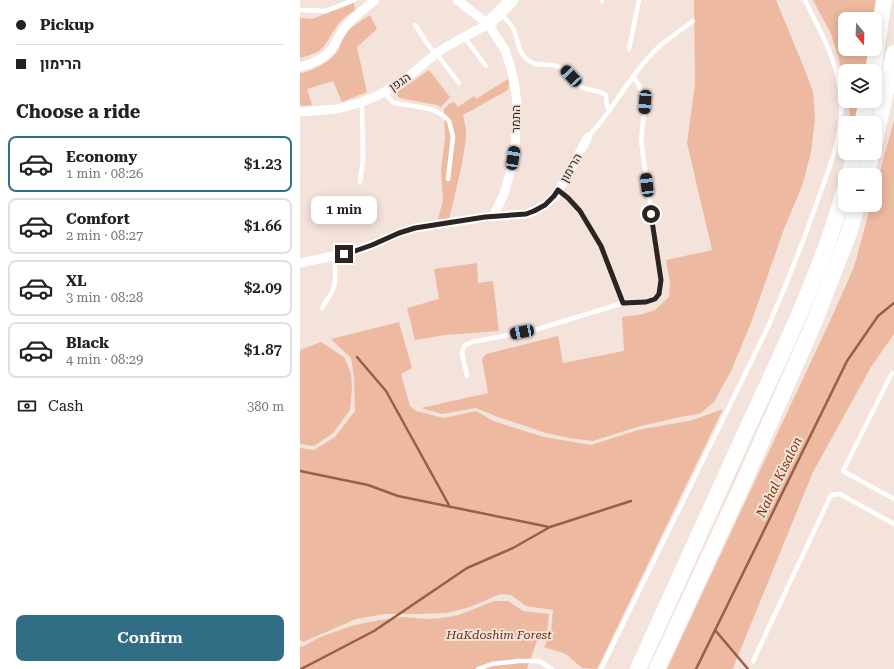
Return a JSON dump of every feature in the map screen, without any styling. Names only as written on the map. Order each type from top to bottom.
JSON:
[{"type":"highway","points":[[874,64],[884,0]]},
{"type":"highway","points":[[881,116],[894,53]]},
{"type":"highway","points":[[638,669],[772,376],[813,281],[838,212]]},
{"type":"highway","points":[[657,669],[741,488],[814,323],[849,233],[855,212]]},
{"type":"highway","points":[[630,669],[685,565]]},
{"type":"main road","points":[[488,24],[512,0]]},
{"type":"street","name":"התמר","points":[[457,0],[488,24],[505,50],[514,81],[517,103],[515,146],[511,170],[504,194],[493,217]]},
{"type":"street","points":[[300,66],[316,62],[324,57],[352,18],[370,1]]},
{"type":"street","name":"הגפן","points":[[300,112],[337,109],[362,102],[384,93],[408,77],[436,54],[488,24]]},
{"type":"street","name":"הרימון","points":[[300,263],[355,251],[415,228],[435,224],[526,214],[534,211],[545,205],[554,196],[588,137]]},
{"type":"lane","points":[[300,10],[326,11],[354,0]]},
{"type":"lane","points":[[629,49],[639,0]]},
{"type":"lane","points":[[601,669],[767,329],[786,286],[835,150],[840,130],[842,110],[838,79],[825,42],[805,0]]},
{"type":"lane","points":[[499,13],[514,30],[522,54],[526,59],[537,65],[551,64],[558,66],[566,70],[580,86],[603,92],[606,95],[606,102],[610,110]]},
{"type":"lane","points":[[588,137],[596,129],[642,65],[664,42],[693,21]]},
{"type":"lane","points":[[415,25],[459,83]]},
{"type":"lane","points":[[464,37],[486,66]]},
{"type":"lane","points":[[468,376],[462,353],[464,346],[472,342],[535,330],[623,303],[646,302],[655,299],[659,294],[661,280],[641,141],[645,102],[639,85],[633,77]]},
{"type":"lane","points":[[384,93],[394,103],[419,106],[433,110],[444,116],[449,121],[453,137],[448,179]]},
{"type":"lane","points":[[360,182],[363,159],[362,102]]},
{"type":"lane","points":[[558,190],[580,211],[601,246],[623,303]]},
{"type":"lane","points":[[322,308],[333,291],[335,284],[336,273],[334,256]]},
{"type":"lane","points":[[892,373],[843,471],[894,499]]},
{"type":"lane","points":[[753,661],[831,495],[840,494],[894,524]]},
{"type":"lane","points":[[478,669],[492,664],[518,661],[539,661],[552,669]]},
{"type":"green space","points":[[694,0],[776,0],[813,92],[815,119],[811,152],[802,186],[784,229],[751,323],[731,371],[714,402],[701,413],[637,427],[593,441],[546,433],[476,408],[442,414],[421,408],[488,393],[482,359],[486,354],[558,336],[563,363],[624,351],[622,317],[643,314],[655,310],[669,297],[670,283],[666,260],[712,250],[687,143],[695,84]]},
{"type":"green space","points":[[813,0],[876,0],[875,12],[838,12],[838,56],[831,34]]},
{"type":"green space","points":[[354,3],[355,10],[340,22],[326,44],[313,54],[300,58],[300,18],[312,19]]},
{"type":"green space","points":[[370,15],[377,29],[357,47],[367,92],[342,102],[333,81],[307,89],[312,105],[300,106],[300,73],[316,68],[332,57],[339,49],[346,33]]},
{"type":"green space","points":[[838,56],[869,56],[867,64],[840,64]]},
{"type":"green space","points":[[429,70],[450,97],[441,107],[399,98],[396,93]]},
{"type":"green space","points":[[508,79],[508,90],[463,115],[466,129],[466,140],[461,169],[449,219],[438,219],[443,200],[441,171],[445,138],[444,109],[449,104],[454,102],[458,107],[474,96],[476,99]]},
{"type":"green space","points":[[849,108],[857,108],[856,116],[850,116]]},
{"type":"green space","points":[[894,120],[894,334],[871,367],[813,472],[733,668],[667,669],[854,267],[869,212],[882,212],[881,168]]},
{"type":"green space","points":[[477,263],[478,283],[493,281],[499,331],[445,335],[415,340],[407,308],[439,299],[434,269]]},
{"type":"green space","points":[[399,322],[412,368],[401,374],[410,406],[416,411],[444,418],[476,411],[493,421],[544,437],[591,445],[638,430],[693,420],[723,409],[597,669],[582,668],[566,654],[544,647],[551,633],[553,610],[526,606],[511,595],[500,594],[470,607],[446,613],[385,614],[356,619],[303,642],[300,640],[300,448],[314,450],[335,437],[355,411],[354,377],[351,358],[331,339]]},
{"type":"green space","points":[[321,342],[344,357],[351,373],[352,388],[350,410],[333,433],[314,446],[300,444],[300,350]]},
{"type":"green space","name":"HaKdoshim Forest","points":[[494,601],[508,601],[523,611],[549,614],[547,633],[537,641],[527,669],[300,669],[300,646],[302,647],[318,638],[351,626],[402,617],[428,619],[442,618],[459,615]]},
{"type":"waterway","name":"Nahal Kisalon","points":[[696,669],[847,361],[878,316],[894,303]]},
{"type":"waterway","points":[[357,357],[386,391],[450,507]]},
{"type":"waterway","points":[[300,471],[368,485],[398,496],[549,527]]},
{"type":"waterway","points":[[301,669],[374,631],[467,568],[513,548],[550,527],[631,501]]},
{"type":"waterway","points":[[715,630],[748,669]]},
{"type":"route","points":[[344,254],[415,228],[485,217],[526,214],[545,205],[558,190],[580,211],[601,246],[623,303],[646,302],[655,299],[659,294],[661,280],[651,214]]}]
